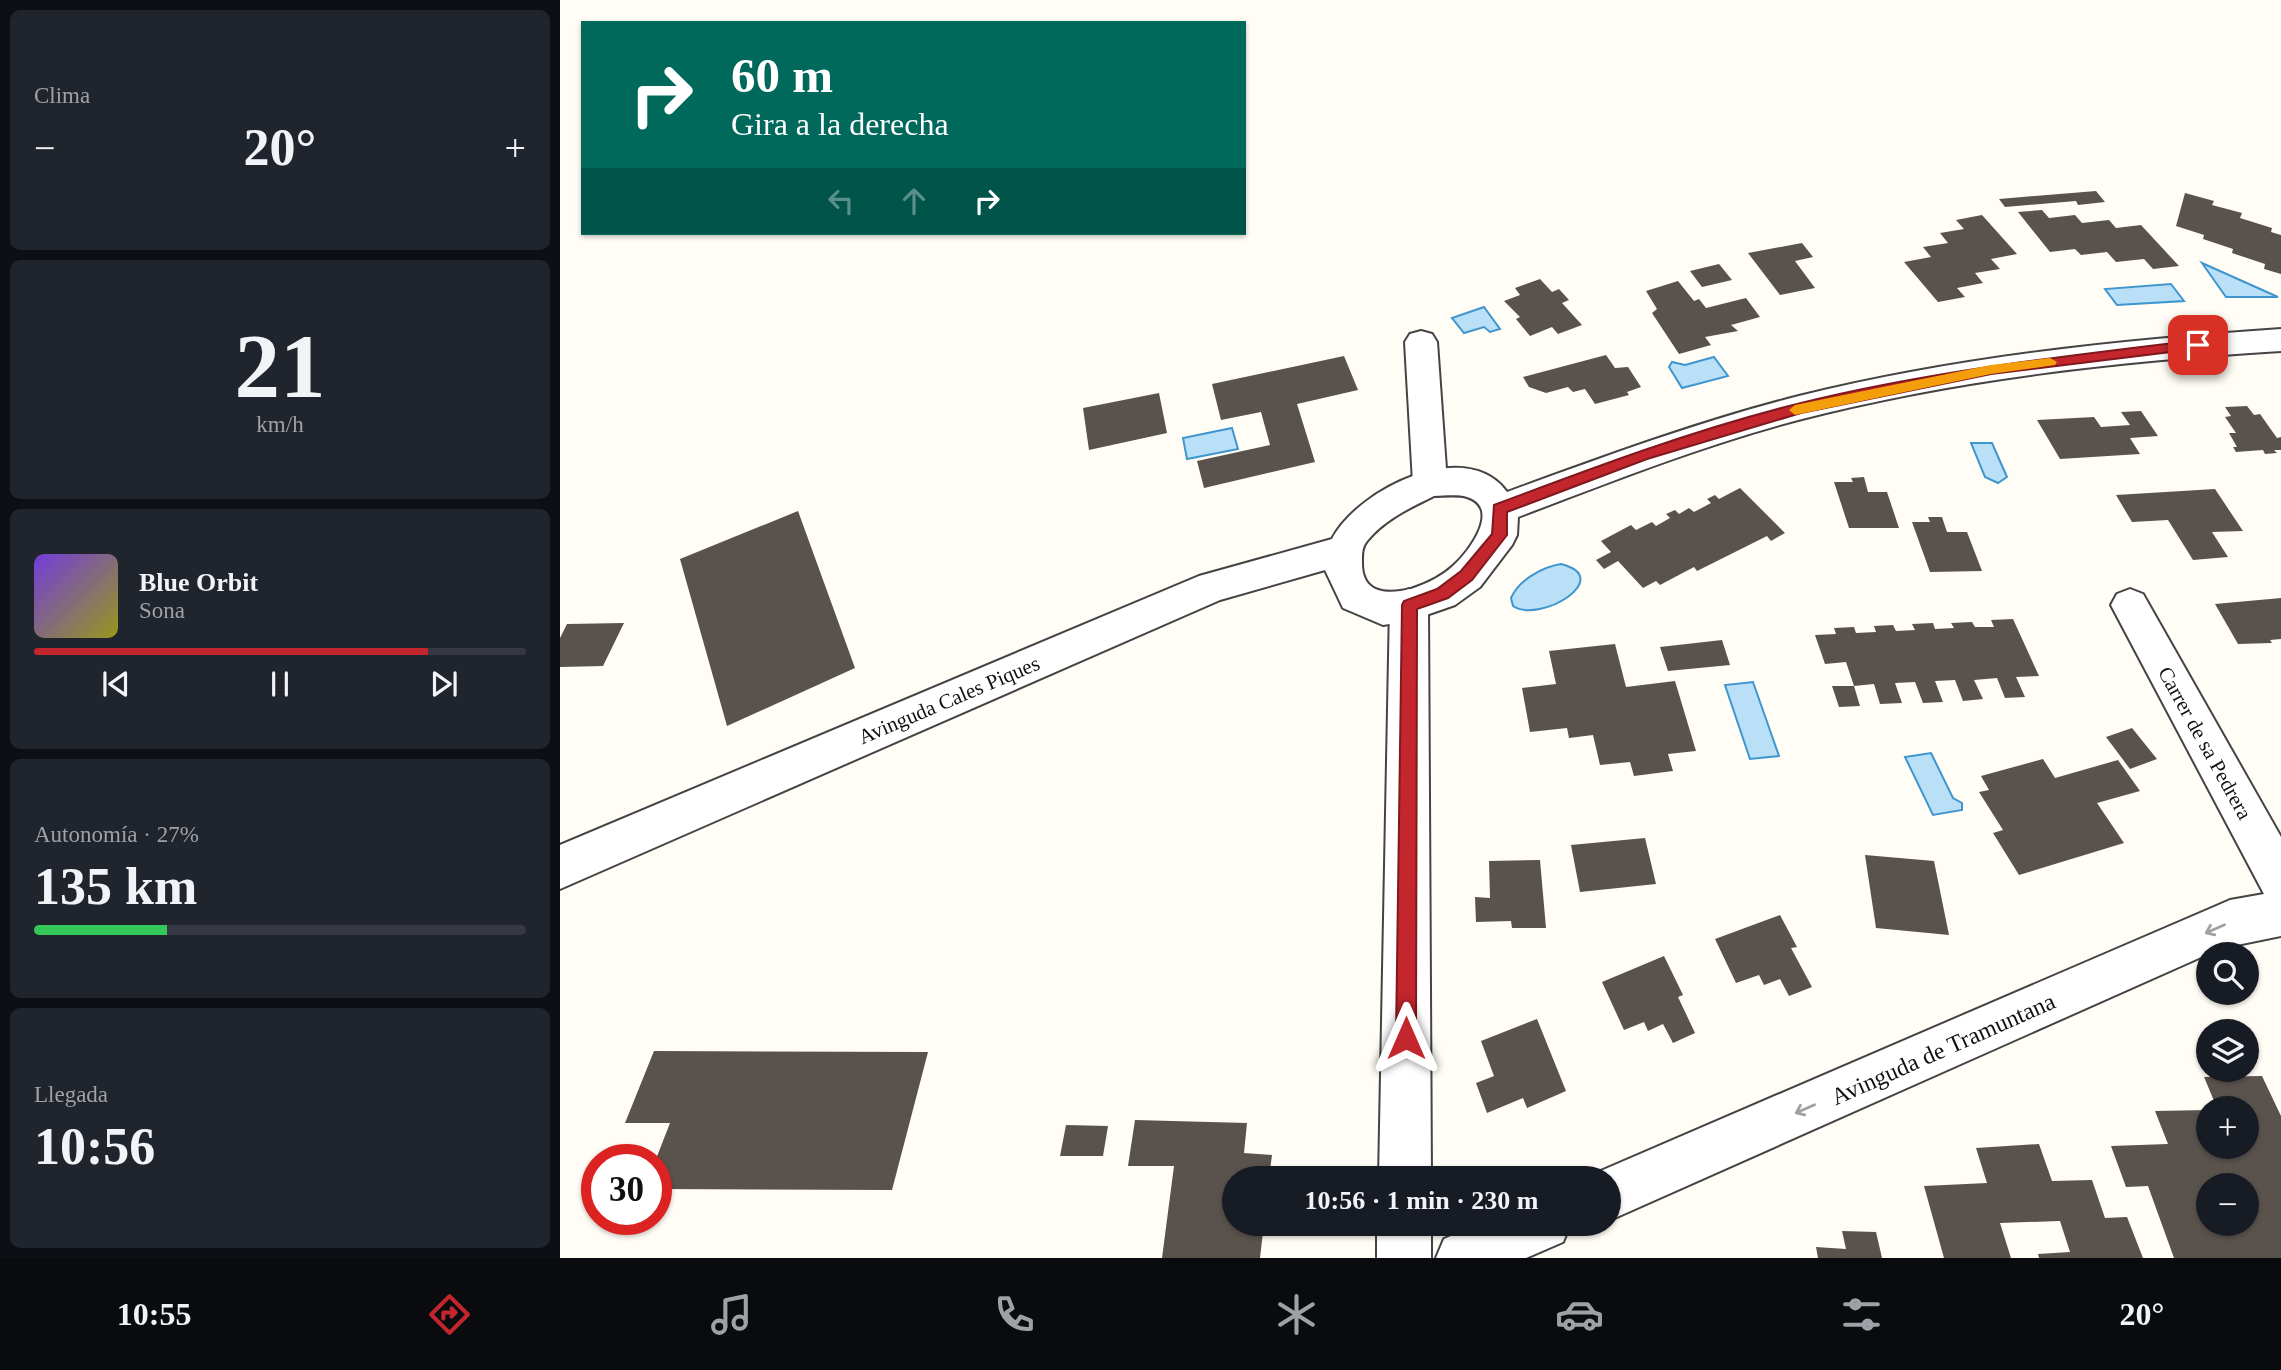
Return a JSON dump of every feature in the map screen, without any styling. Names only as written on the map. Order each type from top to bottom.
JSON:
[{"type":"street","points":[[1500,509],[1643,455],[1801,408],[1991,369],[2198,345],[2281,340]]},
{"type":"street","points":[[1421,342],[1430,483]]},
{"type":"street","points":[[1430,483],[1469,483],[1488,492],[1500,509],[1499,535],[1467,576],[1442,594],[1409,605],[1383,609],[1356,597],[1343,573],[1344,550],[1353,532],[1384,505],[1430,483]]},
{"type":"street","name":"Avinguda Cales Piques","points":[[560,867],[1212,587],[1344,550]]},
{"type":"street","points":[[1405,1166],[1409,605]]},
{"type":"street","name":"Carrer de sa Pedrera","points":[[2130,605],[2281,881]]},
{"type":"street","name":"Avinguda de Tramuntana","points":[[1621,1189],[2230,923],[2281,913]]},
{"type":"street","points":[[1404,1236],[1404,1258]]},
{"type":"street","points":[[1463,1258],[1514,1236]]},
{"type":"water","points":[[2202,263],[2278,297],[2226,297]]},
{"type":"water","points":[[2171,284],[2184,301],[2117,305],[2105,289]]},
{"type":"water","points":[[1484,307],[1500,329],[1490,332],[1484,327],[1464,333],[1452,318]]},
{"type":"water","points":[[1714,357],[1728,376],[1682,388],[1669,367],[1672,362],[1685,365]]},
{"type":"water","points":[[1232,428],[1238,449],[1187,459],[1183,438]]},
{"type":"water","points":[[1971,443],[1992,443],[2007,477],[1998,483],[1985,477]]},
{"type":"water","points":[[1561,564],[1576,571],[1580,579],[1577,588],[1568,597],[1540,609],[1525,610],[1513,606],[1511,598],[1525,580],[1539,571]]},
{"type":"water","points":[[1753,682],[1779,756],[1750,759],[1725,685]]},
{"type":"water","points":[[1931,753],[1953,798],[1962,803],[1962,810],[1933,815],[1905,757]]},
{"type":"building","points":[[2096,191],[2105,202],[2078,205],[2076,201],[2005,207],[1999,199]]},
{"type":"building","points":[[2185,193],[2214,201],[2212,205],[2242,213],[2240,218],[2272,228],[2271,232],[2281,235],[2281,274],[2264,269],[2265,264],[2232,253],[2233,249],[2203,239],[2204,235],[2176,226]]},
{"type":"building","points":[[2042,210],[2049,218],[2075,215],[2082,223],[2109,220],[2116,228],[2141,225],[2179,266],[2153,269],[2144,259],[2116,262],[2107,252],[2081,255],[2075,249],[2050,252],[2018,212]]},
{"type":"building","points":[[1982,215],[2017,254],[1991,259],[2000,269],[1975,273],[1983,283],[1957,288],[1965,297],[1938,302],[1904,262],[1931,257],[1923,247],[1948,243],[1940,233],[1964,229],[1956,220]]},
{"type":"building","points":[[1802,243],[1813,257],[1795,261],[1815,288],[1780,295],[1748,253]]},
{"type":"building","points":[[1719,264],[1732,280],[1702,287],[1690,271]]},
{"type":"building","points":[[1540,279],[1552,292],[1559,289],[1569,300],[1562,303],[1582,325],[1558,334],[1552,327],[1530,336],[1516,319],[1520,317],[1504,301],[1520,295],[1515,288]]},
{"type":"building","points":[[1678,281],[1694,301],[1699,299],[1706,308],[1746,298],[1760,317],[1731,325],[1738,331],[1705,337],[1711,345],[1679,354],[1652,313],[1657,309],[1646,291]]},
{"type":"building","points":[[1606,355],[1615,368],[1628,367],[1641,387],[1627,392],[1629,395],[1595,404],[1585,389],[1573,392],[1568,387],[1546,393],[1529,387],[1523,377]]},
{"type":"building","points":[[1344,356],[1358,390],[1297,404],[1315,462],[1204,488],[1197,461],[1270,445],[1261,412],[1221,420],[1212,384]]},
{"type":"building","points":[[1159,393],[1167,433],[1089,450],[1083,408]]},
{"type":"building","points":[[2247,406],[2254,415],[2260,414],[2277,438],[2281,437],[2281,450],[2274,450],[2277,453],[2265,454],[2263,450],[2236,452],[2233,447],[2237,447],[2229,433],[2236,433],[2225,417],[2231,416],[2225,407]]},
{"type":"building","points":[[2141,411],[2158,436],[2130,438],[2140,454],[2060,459],[2037,420],[2094,417],[2101,427],[2130,425],[2121,412]]},
{"type":"building","points":[[1864,477],[1868,492],[1887,492],[1899,528],[1849,528],[1834,482],[1853,482],[1851,478]]},
{"type":"building","points":[[1740,488],[1785,533],[1771,541],[1767,536],[1697,571],[1694,567],[1660,585],[1656,581],[1643,588],[1618,561],[1604,569],[1596,560],[1611,552],[1601,541],[1631,525],[1636,530],[1652,522],[1656,526],[1670,518],[1666,514],[1675,510],[1679,514],[1689,508],[1694,512],[1711,503],[1707,499],[1715,495],[1719,499]]},
{"type":"building","points":[[2215,489],[2243,531],[2212,532],[2228,557],[2193,560],[2168,520],[2132,522],[2116,495]]},
{"type":"building","points":[[798,511],[855,668],[727,726],[680,559]]},
{"type":"building","points":[[1928,517],[1942,517],[1947,532],[1967,532],[1982,571],[1930,572],[1912,522],[1930,522]]},
{"type":"building","points":[[2281,598],[2281,639],[2270,640],[2272,643],[2238,644],[2215,604]]},
{"type":"building","points":[[2013,619],[2039,676],[2016,677],[2025,697],[2005,698],[1997,678],[1974,680],[1983,699],[1963,701],[1955,680],[1935,681],[1943,702],[1923,703],[1915,682],[1895,683],[1902,703],[1880,704],[1874,684],[1854,686],[1846,662],[1825,664],[1815,635],[1836,634],[1834,628],[1854,627],[1856,633],[1876,632],[1874,626],[1893,625],[1896,631],[1915,630],[1912,624],[1933,623],[1935,629],[1954,628],[1951,623],[1972,622],[1975,627],[1994,627],[1991,620]]},
{"type":"building","points":[[624,623],[603,666],[560,667],[560,638],[567,624]]},
{"type":"building","points":[[1722,640],[1730,665],[1668,671],[1660,647]]},
{"type":"building","points":[[1615,644],[1626,687],[1675,681],[1696,751],[1668,754],[1673,771],[1634,776],[1630,762],[1600,765],[1593,735],[1569,738],[1567,728],[1530,732],[1522,688],[1556,684],[1549,651]]},
{"type":"building","points":[[1832,686],[1854,686],[1860,706],[1839,707]]},
{"type":"building","points":[[2132,728],[2157,759],[2130,769],[2106,737]]},
{"type":"building","points":[[2043,759],[2055,778],[2118,760],[2140,791],[2097,803],[2124,843],[2019,875],[1993,833],[2003,830],[1979,792],[1989,790],[1981,776]]},
{"type":"building","points":[[1645,838],[1656,884],[1580,892],[1571,845]]},
{"type":"building","points":[[1865,855],[1934,861],[1949,935],[1876,928]]},
{"type":"building","points":[[1540,860],[1546,928],[1512,928],[1511,921],[1476,922],[1475,897],[1490,898],[1489,861]]},
{"type":"building","points":[[1780,915],[1797,947],[1791,948],[1812,987],[1789,996],[1780,979],[1764,985],[1759,975],[1736,983],[1715,939]]},
{"type":"building","points":[[1664,956],[1683,995],[1678,997],[1695,1033],[1673,1043],[1663,1024],[1648,1031],[1644,1022],[1624,1030],[1602,982]]},
{"type":"building","points":[[1537,1019],[1566,1091],[1527,1108],[1523,1098],[1487,1113],[1476,1083],[1494,1076],[1481,1041]]},
{"type":"building","points":[[654,1051],[928,1052],[892,1190],[672,1189],[672,1144],[662,1144],[670,1123],[625,1123]]},
{"type":"building","points":[[2259,1076],[2262,1076],[2281,1116],[2281,1258],[2174,1258],[2148,1186],[2126,1187],[2111,1146],[2168,1144],[2155,1111],[2196,1110],[2196,1159],[2259,1159],[2259,1096],[2212,1096],[2206,1082],[2259,1082]]},
{"type":"building","points":[[1135,1120],[1247,1123],[1244,1153],[1272,1155],[1271,1166],[1222,1166],[1222,1236],[1263,1236],[1260,1258],[1162,1258],[1174,1166],[1128,1166]]},
{"type":"building","points":[[1066,1125],[1108,1126],[1103,1156],[1060,1156]]},
{"type":"building","points":[[2039,1144],[2052,1181],[2092,1180],[2105,1218],[2127,1217],[2143,1258],[2039,1258],[2038,1254],[2070,1252],[2060,1221],[2000,1223],[2011,1258],[1944,1258],[1924,1186],[1987,1183],[1976,1148]]},
{"type":"building","points":[[1842,1231],[1876,1232],[1882,1258],[1818,1258],[1816,1247],[1846,1249]]},
{"type":"slow traffic","points":[[1795,410],[1991,369],[2050,362]]},
{"type":"route","points":[[1406,1038],[1409,605],[1442,594],[1467,576],[1499,535],[1500,509],[1643,455],[1801,408],[1991,369],[2198,345]]}]
